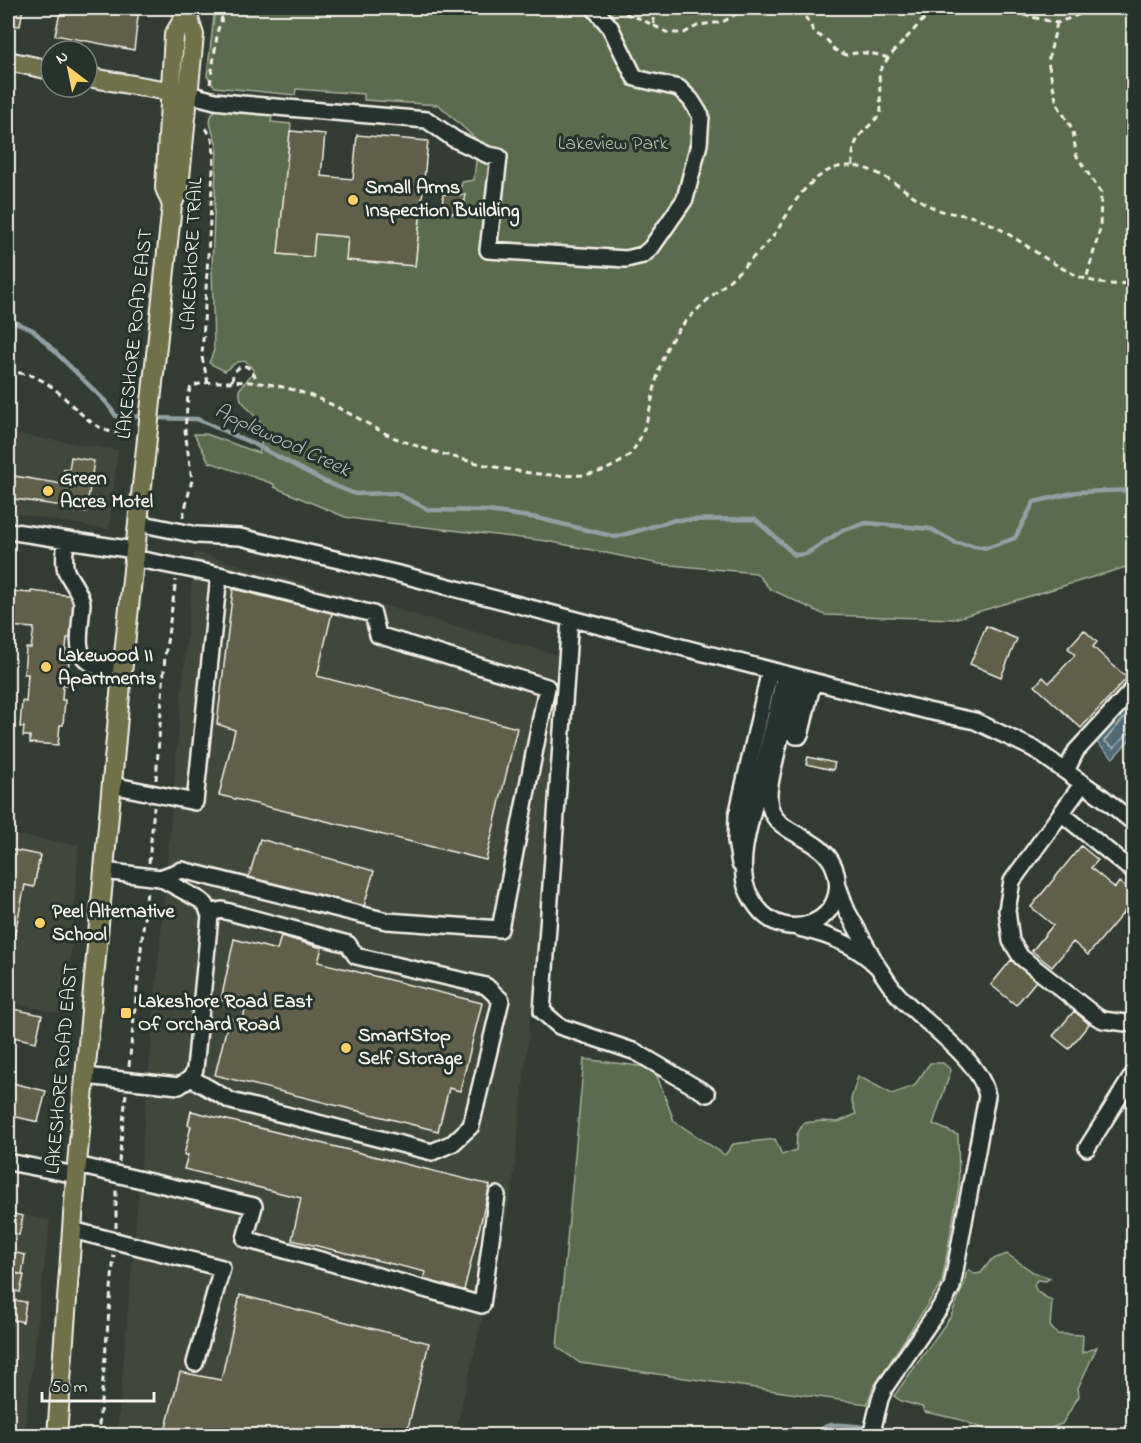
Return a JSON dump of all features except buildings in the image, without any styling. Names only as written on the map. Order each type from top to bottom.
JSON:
[{"type":"main road","name":"LAKESHORE ROAD EAST","points":[[57,1436],[76,1170],[122,673],[172,206],[179,188],[179,93],[194,35],[187,10]]},
{"type":"main road","points":[[8,61],[39,67]]},
{"type":"main road","points":[[99,79],[179,93]]},
{"type":"street","points":[[179,93],[242,104],[427,120],[454,139],[488,155],[499,157],[488,250],[626,259],[643,255],[651,248],[684,199],[699,144],[701,116],[691,100],[679,88],[635,78],[610,27],[594,8]]},
{"type":"street","points":[[138,523],[182,532],[252,540],[403,575],[928,711],[975,721],[1034,749],[1102,797],[1134,824]]},
{"type":"street","points":[[8,531],[134,554],[374,614],[378,635],[547,687],[500,929],[387,921],[182,870],[160,878]]},
{"type":"street","points":[[66,540],[64,563],[81,596],[82,603],[80,651],[92,666],[122,673]]},
{"type":"street","points":[[112,785],[195,802],[219,575]]},
{"type":"street","points":[[570,619],[542,1011],[559,1026],[636,1052],[707,1094]]},
{"type":"street","points":[[793,676],[749,829],[744,864],[745,883],[750,896],[765,915],[780,924],[828,936],[853,947],[878,967]]},
{"type":"street","points":[[793,676],[770,783],[769,806],[773,815],[781,826],[812,842],[826,854],[836,873],[847,910],[878,967],[899,996],[975,1070],[984,1085],[987,1096],[952,1287],[885,1387],[878,1404],[871,1436]]},
{"type":"street","points":[[1066,771],[1076,751],[1134,688]]},
{"type":"street","points":[[1083,783],[1012,881],[1007,910],[1011,941],[1021,957],[1097,1017],[1107,1021],[1134,1024]]},
{"type":"street","points":[[1061,813],[1134,872]]},
{"type":"street","points":[[85,1076],[178,1086],[190,1078],[195,1069],[209,913],[206,905],[160,878],[104,871]]},
{"type":"street","points":[[796,927],[814,923],[826,914],[836,897],[838,885]]},
{"type":"street","points":[[190,1078],[231,1101],[432,1152],[453,1143],[471,1126],[501,1000],[486,986],[356,956],[348,944],[222,910],[209,913]]},
{"type":"street","points":[[1087,1148],[1134,1073]]},
{"type":"street","points":[[8,1162],[76,1170],[254,1206],[245,1239],[482,1305],[497,1196]]},
{"type":"street","points":[[72,1230],[222,1268],[195,1363]]},
{"type":"path","points":[[210,84],[218,29],[224,8]]},
{"type":"path","points":[[616,8],[668,33],[684,33],[698,26],[721,23],[746,8]]},
{"type":"path","points":[[650,8],[655,26]]},
{"type":"path","points":[[800,8],[815,33],[828,41],[835,50],[846,55],[871,52],[888,58]]},
{"type":"path","points":[[853,166],[852,150],[864,130],[880,113],[879,72],[888,58],[934,8]]},
{"type":"path","points":[[1015,8],[1024,15],[1057,23],[1096,8]]},
{"type":"path","points":[[1057,23],[1048,62],[1057,104],[1073,130],[1076,155],[1101,193],[1100,228],[1086,280]]},
{"type":"path","name":"LAKESHORE TRAIL","points":[[206,129],[213,139],[214,153],[202,357],[208,383]]},
{"type":"path","points":[[184,513],[192,480],[185,431],[188,395],[191,387],[208,383],[258,381],[293,390],[330,403],[408,443],[526,473],[553,476],[587,475],[606,470],[630,456],[643,432],[661,360],[685,321],[754,258],[774,235],[807,187],[828,170],[843,166],[866,167],[933,208],[952,214],[975,217],[1002,230],[1042,258],[1086,280],[1121,285],[1134,281]]},
{"type":"path","points":[[232,381],[232,374],[237,369],[246,366],[258,381]]},
{"type":"path","points":[[8,371],[35,376],[51,386],[84,418],[104,430],[126,434]]},
{"type":"path","points":[[156,778],[165,656],[176,580]]},
{"type":"path","points":[[149,860],[153,813]]},
{"type":"path","points":[[128,1071],[147,892]]},
{"type":"path","points":[[119,1163],[127,1088]]},
{"type":"path","points":[[116,1183],[116,1232]]},
{"type":"path","points":[[98,1436],[115,1250]]},
{"type":"shaded area","points":[[8,433],[118,450],[109,530],[8,512]]},
{"type":"shaded area","points":[[194,552],[558,655],[534,984],[512,1192],[455,1435],[117,1436]]},
{"type":"shaded area","name":"Peel Alternative School","points":[[8,834],[79,845],[66,1015],[8,1002]]},
{"type":"shaded area","points":[[8,1212],[50,1220],[24,1435],[8,1435]]},
{"type":"green space","name":"Lakeview Park","points":[[215,8],[1133,8],[1133,565],[954,619],[825,615],[770,589],[756,573],[660,564],[547,541],[345,517],[274,487],[274,484],[209,462],[194,434],[206,434],[259,453],[265,428],[241,400],[239,390],[254,371],[246,361],[237,362],[225,371],[209,363],[214,350],[212,266],[217,145],[210,120],[214,111],[219,108],[273,111],[271,122],[291,124],[278,254],[313,257],[315,234],[348,237],[346,260],[415,266],[421,210],[464,213],[465,196],[459,195],[462,182],[474,180],[478,141],[439,105],[364,100],[364,94],[296,89],[295,95],[215,87],[207,76]]},
{"type":"green space","points":[[584,1059],[654,1068],[674,1121],[725,1155],[733,1144],[775,1139],[782,1155],[796,1150],[797,1134],[804,1123],[838,1122],[856,1114],[851,1099],[858,1076],[892,1094],[914,1086],[930,1063],[943,1063],[951,1070],[933,1124],[958,1135],[959,1186],[942,1282],[873,1388],[867,1404],[580,1363],[557,1347]]},
{"type":"green space","points":[[1007,1254],[1033,1272],[1050,1278],[1046,1281],[1037,1280],[1034,1285],[1037,1292],[1052,1301],[1050,1326],[1057,1334],[1083,1335],[1082,1353],[1097,1347],[1078,1388],[1079,1396],[1062,1424],[1040,1432],[984,1429],[958,1419],[925,1412],[922,1407],[901,1401],[894,1396],[951,1316],[965,1282],[966,1273],[969,1270],[975,1274],[981,1273],[991,1260]]},
{"type":"water","points":[[1133,699],[1133,736],[1113,758],[1095,741]]},
{"type":"waterway","name":"Applewood Creek","points":[[8,319],[33,330],[106,402],[116,416],[146,417]]},
{"type":"waterway","name":"Applewood Creek","points":[[154,418],[197,419],[254,444],[324,481],[355,494],[396,493],[429,510],[488,511],[537,518],[616,537],[675,520],[755,519],[795,555],[806,554],[843,530],[867,523],[931,529],[956,543],[987,548],[1015,538],[1034,502],[1077,492],[1134,490]]},
{"type":"waterway","points":[[817,1436],[822,1429],[834,1425],[875,1429],[902,1436]]},
{"type":"place","name":"Small Arms Inspection Building","points":[[353,200]]},
{"type":"place","name":"Green Acres Motel","points":[[48,491]]},
{"type":"place","name":"Lakewood II Apartments","points":[[46,667]]},
{"type":"place","name":"Peel Alternative School","points":[[40,923]]},
{"type":"place","name":"Lakeshore Road East Of Orchard Road","points":[[126,1013]]},
{"type":"place","name":"SmartStop Self Storage","points":[[346,1048]]}]
